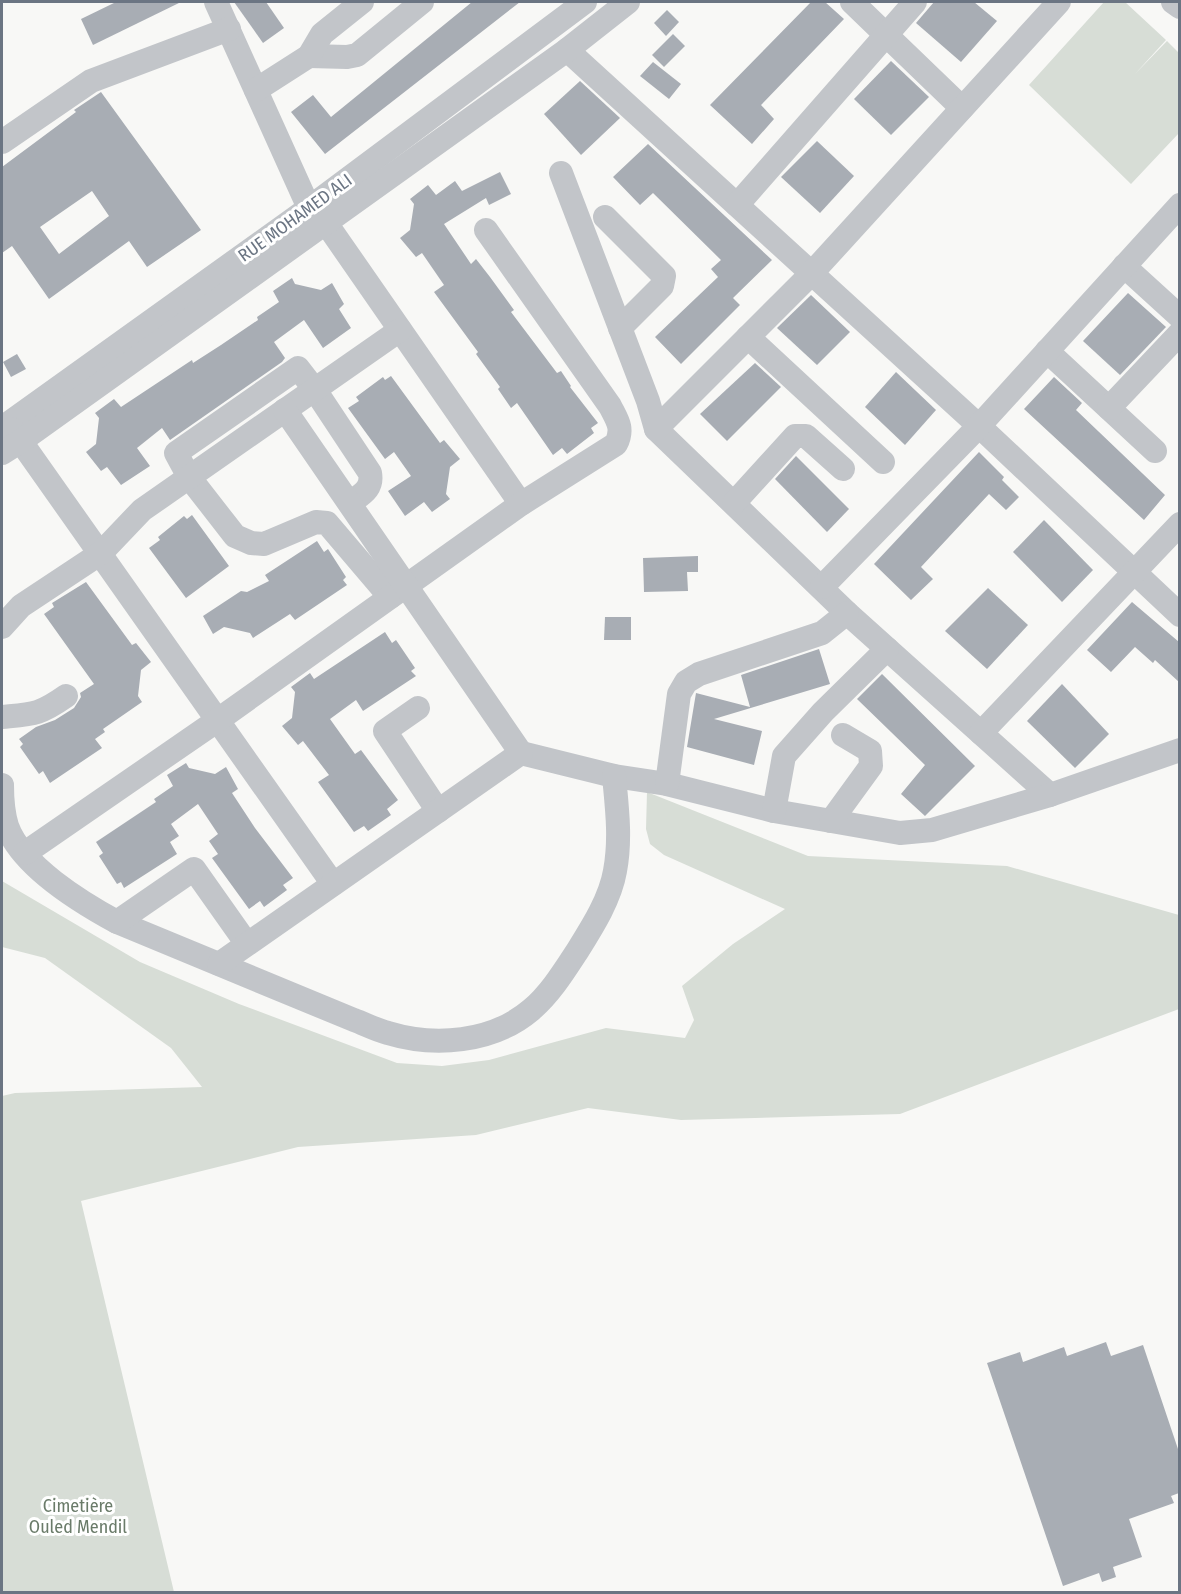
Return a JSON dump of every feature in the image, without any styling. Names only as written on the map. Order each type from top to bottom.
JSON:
[{"type":"street","points":[[216,2],[318,216],[521,504]]},
{"type":"street","points":[[256,90],[309,56],[322,34],[362,2]]},
{"type":"street","points":[[309,56],[357,55],[422,2]]},
{"type":"street","points":[[318,216],[567,50],[628,2]]},
{"type":"street","points":[[852,2],[962,108]]},
{"type":"street","points":[[737,205],[915,2]]},
{"type":"street","points":[[656,429],[811,274],[1059,2]]},
{"type":"street","points":[[1173,2],[1179,7]]},
{"type":"street","name":"RUE MOHAMED ALI","points":[[7,432],[318,216],[581,3]]},
{"type":"street","points":[[2,142],[91,81],[229,29]]},
{"type":"street","points":[[567,50],[979,426],[1179,615]]},
{"type":"street","points":[[561,173],[648,401],[656,429],[847,613],[1050,795]]},
{"type":"street","points":[[822,587],[979,426],[1179,205]]},
{"type":"street","points":[[605,217],[664,276],[662,286],[620,328]]},
{"type":"street","points":[[25,853],[218,720],[521,504],[616,444],[621,434],[610,406],[486,230]]},
{"type":"street","points":[[1124,266],[1179,317]]},
{"type":"street","points":[[2,627],[21,606],[101,554],[142,510],[400,330]]},
{"type":"street","points":[[1109,408],[1179,333]]},
{"type":"street","points":[[748,337],[883,462]]},
{"type":"street","points":[[1047,351],[1155,452]]},
{"type":"street","points":[[350,503],[368,489],[371,482],[369,473],[298,368],[176,453],[189,477],[235,536],[251,543],[264,544],[316,522],[327,523],[398,591]]},
{"type":"street","points":[[285,410],[350,503],[398,591],[521,753],[614,776],[667,784],[774,811],[900,833],[932,830],[1050,795],[1179,750]]},
{"type":"street","points":[[7,432],[101,554],[333,884]]},
{"type":"street","points":[[734,503],[795,436],[806,436],[843,469]]},
{"type":"street","points":[[981,733],[1179,524]]},
{"type":"street","points":[[667,784],[679,694],[686,682],[699,674],[822,633],[847,613]]},
{"type":"street","points":[[774,811],[784,756],[823,712],[887,649]]},
{"type":"street","points":[[2,717],[36,714],[48,709],[66,696]]},
{"type":"street","points":[[418,708],[384,731],[438,811]]},
{"type":"street","points":[[831,820],[871,766],[870,751],[843,735]]},
{"type":"street","points":[[219,964],[521,753]]},
{"type":"street","points":[[2,785],[3,805],[8,827],[16,842],[51,879],[83,904],[117,922],[387,1033],[422,1041],[487,1034],[510,1025],[532,1010],[560,977],[606,901],[615,874],[619,843],[614,776]]},
{"type":"street","points":[[117,922],[194,869],[247,944]]},
{"type":"green space","points":[[1104,2],[1125,2],[1166,40],[1135,74],[1167,41],[1179,53],[1179,133],[1131,184],[1029,85]]},
{"type":"green space","name":"Cimetière Ouled Mendil","points":[[647,792],[808,856],[1007,866],[1179,915],[1179,1009],[900,1114],[681,1120],[588,1108],[476,1135],[298,1147],[81,1201],[174,1592],[2,1592],[2,1096],[15,1093],[202,1087],[171,1048],[45,958],[2,947],[2,881],[140,962],[239,1004],[397,1063],[442,1066],[489,1060],[606,1028],[685,1038],[694,1020],[682,986],[733,944],[785,909],[664,855],[650,844],[646,829]]},
{"type":"building","points":[[116,2],[181,2],[93,45],[81,19]]},
{"type":"building","points":[[234,2],[266,2],[284,28],[263,43]]},
{"type":"building","points":[[472,2],[520,2],[325,154],[291,112],[313,95],[331,117]]},
{"type":"building","points":[[811,2],[825,2],[844,19],[761,105],[774,119],[752,144],[710,105]]},
{"type":"building","points":[[934,2],[974,2],[997,21],[961,62],[916,23]]},
{"type":"building","points":[[667,10],[679,22],[666,36],[654,23]]},
{"type":"building","points":[[673,34],[685,46],[664,67],[652,55]]},
{"type":"building","points":[[891,61],[929,97],[891,135],[854,99]]},
{"type":"building","points":[[653,62],[681,84],[669,99],[640,76]]},
{"type":"building","points":[[580,81],[620,118],[581,155],[544,114]]},
{"type":"building","points":[[101,92],[201,230],[147,267],[129,241],[49,299],[12,246],[2,253],[2,167],[76,112],[74,110]],"holes":[[[92,191],[109,216],[59,254],[40,227]]]},
{"type":"building","points":[[817,141],[854,176],[820,213],[781,177]]},
{"type":"building","points":[[648,144],[772,260],[733,298],[740,305],[681,364],[655,337],[718,277],[711,269],[721,260],[653,193],[640,205],[613,177]]},
{"type":"building","points":[[500,172],[511,194],[489,205],[486,198],[444,224],[471,264],[476,259],[490,277],[514,310],[511,312],[557,373],[561,371],[570,387],[598,423],[591,428],[594,433],[567,454],[562,448],[553,455],[517,403],[511,408],[498,389],[500,387],[476,354],[478,352],[434,292],[444,285],[422,253],[416,257],[400,238],[410,230],[414,204],[410,199],[428,185],[436,195],[455,181],[462,191]]},
{"type":"building","points":[[292,278],[295,284],[321,290],[332,283],[344,304],[339,309],[351,328],[323,348],[304,320],[274,342],[285,358],[282,362],[170,440],[162,428],[137,448],[150,466],[121,485],[107,467],[101,471],[86,452],[96,444],[99,418],[95,413],[114,399],[121,407],[258,320],[257,317],[279,302],[273,291]]},
{"type":"building","points":[[1128,293],[1166,327],[1120,375],[1083,341]]},
{"type":"building","points":[[811,295],[850,332],[817,365],[777,328]]},
{"type":"building","points":[[17,354],[26,369],[11,377],[3,362]]},
{"type":"building","points":[[755,363],[781,387],[727,441],[700,414]]},
{"type":"building","points":[[896,372],[936,410],[905,445],[865,407]]},
{"type":"building","points":[[391,376],[440,443],[444,440],[460,459],[450,467],[446,494],[450,499],[432,512],[424,502],[405,516],[388,491],[411,476],[394,452],[385,459],[348,408],[359,401],[356,397],[383,377],[385,380]]},
{"type":"building","points":[[1054,377],[1082,403],[1076,410],[1165,495],[1144,520],[1024,409]]},
{"type":"building","points":[[979,452],[1004,477],[1002,480],[1019,497],[1006,510],[989,494],[921,567],[933,579],[911,600],[874,564]]},
{"type":"building","points":[[796,456],[849,509],[827,532],[775,479]]},
{"type":"building","points":[[192,515],[229,566],[186,598],[149,548],[160,540],[158,537],[184,516],[187,519]]},
{"type":"building","points":[[1044,520],[1093,570],[1062,602],[1013,552]]},
{"type":"building","points":[[317,541],[324,552],[328,549],[346,577],[343,580],[347,585],[295,620],[290,614],[253,638],[250,633],[224,627],[213,634],[203,616],[241,591],[247,592],[269,581],[265,575]]},
{"type":"building","points":[[698,556],[698,572],[687,572],[688,591],[644,592],[643,558]]},
{"type":"building","points":[[86,582],[132,645],[136,643],[151,662],[141,670],[138,696],[142,702],[103,729],[105,732],[95,739],[102,748],[50,783],[43,771],[39,774],[20,747],[23,744],[19,739],[36,727],[55,720],[74,708],[81,697],[80,693],[94,684],[44,614],[54,607],[52,603]]},
{"type":"building","points":[[988,588],[1028,625],[987,669],[945,631]]},
{"type":"building","points":[[1132,602],[1179,642],[1179,682],[1155,660],[1153,663],[1135,647],[1111,672],[1087,650]]},
{"type":"building","points":[[605,617],[631,617],[631,640],[604,640]]},
{"type":"building","points":[[385,632],[392,643],[396,640],[415,668],[411,671],[416,676],[363,711],[356,700],[330,719],[355,754],[361,750],[398,800],[387,809],[391,815],[368,831],[364,826],[354,832],[318,782],[329,775],[303,741],[298,745],[282,726],[292,718],[295,692],[291,687],[310,673],[314,679]]},
{"type":"building","points":[[819,649],[830,684],[714,719],[762,731],[754,765],[687,747],[696,693],[750,707],[741,675]]},
{"type":"building","points":[[882,674],[975,766],[925,816],[901,794],[925,765],[857,699]]},
{"type":"building","points":[[1062,684],[1109,734],[1075,768],[1027,721]]},
{"type":"building","points":[[186,763],[189,768],[215,774],[226,767],[238,789],[232,793],[293,878],[283,885],[287,890],[264,907],[260,901],[249,909],[212,858],[218,854],[209,841],[218,834],[198,804],[171,824],[179,836],[170,842],[177,854],[124,888],[121,882],[117,884],[99,856],[103,853],[96,842],[156,802],[154,799],[173,786],[167,775]]},
{"type":"building","points":[[1106,1342],[1111,1356],[1143,1345],[1179,1452],[1179,1493],[1171,1496],[1174,1503],[1129,1519],[1142,1557],[1113,1567],[1116,1577],[1102,1582],[1099,1573],[1063,1586],[987,1363],[1020,1352],[1023,1362],[1064,1347],[1067,1356]]}]
